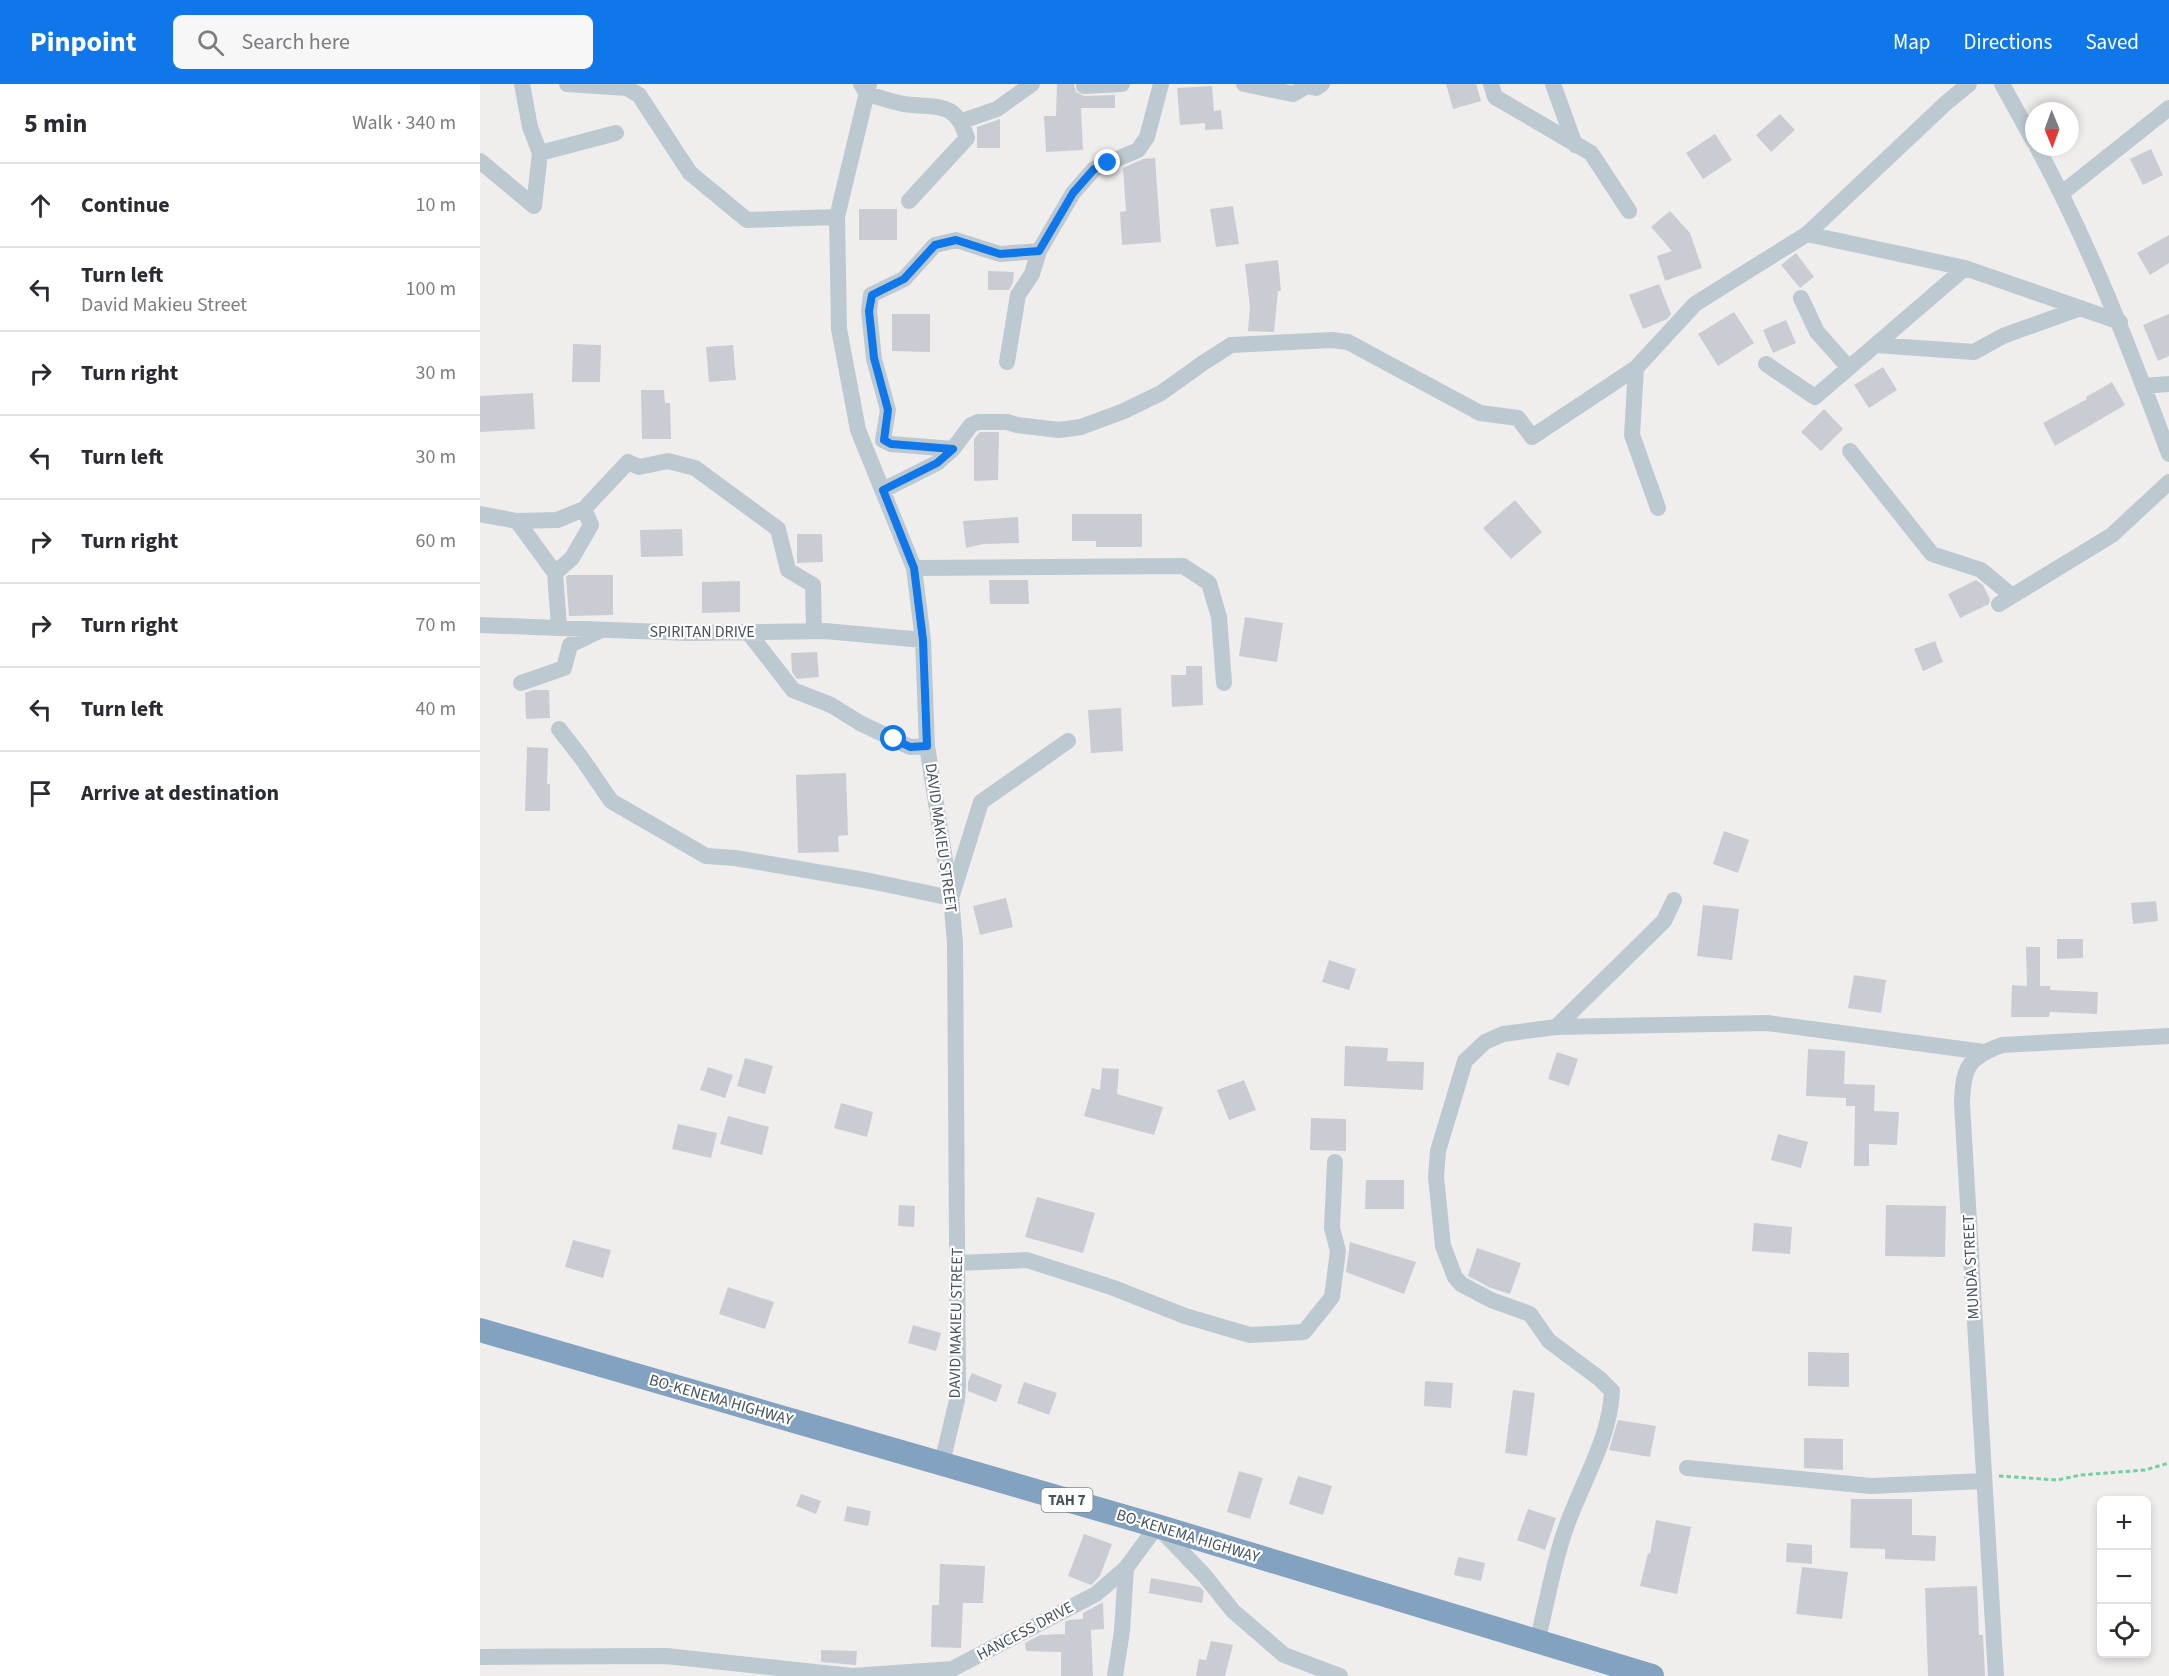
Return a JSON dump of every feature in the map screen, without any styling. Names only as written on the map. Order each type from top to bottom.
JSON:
[{"type":"highway","name":"BO-KENEMA HIGHWAY","points":[[480,1330],[1157,1526],[1652,1676]]},
{"type":"street","points":[[480,161],[534,206],[540,153],[530,127],[522,84]]},
{"type":"street","points":[[567,84],[627,88],[639,95],[690,172],[747,220],[837,217]]},
{"type":"street","points":[[962,121],[998,109],[1032,84]]},
{"type":"street","points":[[1084,86],[1122,84]]},
{"type":"street","points":[[1007,362],[1018,295],[1032,274],[1039,251],[1073,193],[1094,169],[1138,150],[1147,137],[1161,84]]},
{"type":"street","points":[[1244,84],[1293,94],[1307,86],[1316,88],[1322,84]]},
{"type":"street","points":[[1491,84],[1495,97],[1591,153],[1629,211]]},
{"type":"street","points":[[1553,84],[1575,145]]},
{"type":"street","points":[[883,490],[937,463],[953,449],[971,425],[978,422],[1007,422],[1059,430],[1082,427],[1124,411],[1161,393],[1231,345],[1332,340],[1348,342],[1480,413],[1518,418],[1532,437],[1636,368],[1695,304],[1807,234],[1969,84]]},
{"type":"street","points":[[2002,84],[2025,126]]},
{"type":"street","points":[[866,87],[903,104],[945,107],[962,121],[967,138],[909,201]]},
{"type":"street","name":"DAVID MAKIEU STREET","points":[[866,87],[837,217],[839,329],[858,430],[914,568],[923,640],[927,746],[951,898],[955,942],[958,1386],[957,1400],[942,1463]]},
{"type":"street","points":[[2062,193],[2169,108]]},
{"type":"street","points":[[540,153],[616,133]]},
{"type":"street","points":[[2042,156],[2062,193],[2120,322],[2144,386],[2164,428],[2169,454]]},
{"type":"street","points":[[1807,234],[1965,268],[2120,322]]},
{"type":"street","points":[[953,449],[891,444],[884,440],[888,410],[874,358],[869,311],[872,295],[904,279],[935,245],[956,240],[1000,254],[1039,251]]},
{"type":"street","points":[[1766,364],[1815,397],[1965,268]]},
{"type":"street","points":[[1800,298],[1817,332],[1849,368]]},
{"type":"street","points":[[1876,345],[1974,352],[2003,336],[2081,308]]},
{"type":"street","points":[[1636,368],[1632,435],[1658,508]]},
{"type":"street","points":[[2144,386],[2169,384]]},
{"type":"street","points":[[1850,451],[1932,554],[1981,570],[2005,600],[2112,535],[2169,482]]},
{"type":"street","points":[[555,573],[572,558],[591,525],[587,515],[597,495],[628,462],[639,467],[668,461],[695,468],[778,530],[788,570],[813,585],[814,631]]},
{"type":"street","points":[[480,514],[517,521],[557,520],[587,515]]},
{"type":"street","points":[[517,521],[555,573],[559,627]]},
{"type":"street","points":[[914,568],[1183,566],[1209,583],[1219,616],[1224,683]]},
{"type":"street","name":"SPIRITAN DRIVE","points":[[480,625],[688,633],[814,631],[923,640]]},
{"type":"street","points":[[521,683],[564,669],[570,645],[600,630]]},
{"type":"street","points":[[748,632],[793,690],[831,705],[860,723],[910,747],[927,746]]},
{"type":"street","points":[[559,729],[584,760],[611,801],[706,856],[735,858],[870,881],[951,898],[981,802],[1068,741]]},
{"type":"street","points":[[1556,1027],[1664,921],[1674,900]]},
{"type":"street","points":[[1537,1642],[1569,1519],[1595,1459],[1611,1410],[1612,1390],[1549,1341],[1530,1314],[1491,1300],[1461,1284],[1455,1277],[1443,1246],[1436,1177],[1438,1151],[1465,1061],[1485,1042],[1503,1034],[1556,1027],[1767,1023],[1984,1052],[2002,1045],[2169,1036]]},
{"type":"street","name":"MUNDA STREET","points":[[1984,1052],[1971,1063],[1963,1079],[1962,1104],[1996,1676]]},
{"type":"street","points":[[957,1263],[1027,1260],[1111,1287],[1185,1316],[1250,1335],[1304,1332],[1332,1297],[1338,1251],[1332,1228],[1335,1162]]},
{"type":"street","points":[[1687,1468],[1871,1486],[1983,1478]]},
{"type":"street","points":[[1157,1526],[1204,1575],[1233,1611],[1284,1655],[1340,1676]]},
{"type":"street","name":"HANCESS DRIVE","points":[[480,1657],[666,1656],[852,1676],[952,1669],[1096,1594],[1126,1568],[1157,1526]]},
{"type":"street","points":[[1116,1676],[1122,1631],[1126,1568]]},
{"type":"path","points":[[1983,1478],[2057,1480],[2081,1475],[2145,1470],[2169,1463]]},
{"type":"building","points":[[1057,84],[1074,84],[1076,92],[1084,96],[1115,95],[1115,108],[1081,108],[1083,150],[1046,152],[1044,116],[1056,116]]},
{"type":"building","points":[[1446,84],[1476,84],[1481,101],[1453,109]]},
{"type":"building","points":[[1212,86],[1214,111],[1221,110],[1223,129],[1205,130],[1205,123],[1180,125],[1177,88]]},
{"type":"building","points":[[1780,114],[1795,130],[1771,152],[1756,135]]},
{"type":"building","points":[[1000,119],[1000,148],[977,148],[977,127]]},
{"type":"building","points":[[1715,134],[1732,160],[1703,179],[1686,153]]},
{"type":"building","points":[[2151,149],[2163,175],[2143,185],[2130,159]]},
{"type":"building","points":[[1155,158],[1161,242],[1122,245],[1120,212],[1126,211],[1123,168],[1143,159]]},
{"type":"building","points":[[1233,206],[1239,244],[1216,247],[1210,209]]},
{"type":"building","points":[[859,209],[897,209],[897,240],[859,240]]},
{"type":"building","points":[[1670,211],[1690,233],[1702,268],[1665,281],[1657,256],[1672,251],[1651,227]]},
{"type":"building","points":[[2169,235],[2169,263],[2150,275],[2137,253]]},
{"type":"building","points":[[1796,253],[1814,277],[1800,288],[1781,265]]},
{"type":"building","points":[[1278,260],[1281,291],[1278,291],[1274,332],[1248,331],[1250,307],[1245,264]]},
{"type":"building","points":[[988,271],[1014,272],[1013,283],[1009,290],[988,290]]},
{"type":"building","points":[[1659,284],[1671,314],[1667,319],[1643,329],[1629,295]]},
{"type":"building","points":[[1734,312],[1754,343],[1718,366],[1698,334]]},
{"type":"building","points":[[892,314],[930,314],[930,352],[892,351]]},
{"type":"building","points":[[2169,314],[2169,356],[2158,361],[2143,325]]},
{"type":"building","points":[[1786,320],[1796,343],[1773,353],[1763,330]]},
{"type":"building","points":[[573,344],[601,345],[600,382],[572,382]]},
{"type":"building","points":[[733,345],[736,380],[709,382],[706,347]]},
{"type":"building","points":[[1883,367],[1897,390],[1869,408],[1854,385]]},
{"type":"building","points":[[2112,382],[2125,405],[2055,446],[2043,423],[2087,399],[2086,397]]},
{"type":"building","points":[[641,390],[664,390],[665,403],[670,403],[671,439],[642,439]]},
{"type":"building","points":[[533,393],[535,429],[480,432],[480,396]]},
{"type":"building","points":[[1824,409],[1843,429],[1821,451],[1801,432]]},
{"type":"building","points":[[980,432],[999,432],[998,480],[974,481],[974,439]]},
{"type":"building","points":[[1515,500],[1542,532],[1511,559],[1483,528]]},
{"type":"building","points":[[1072,514],[1142,514],[1142,547],[1096,547],[1096,541],[1072,541]]},
{"type":"building","points":[[1018,517],[1019,543],[983,544],[966,548],[963,521]]},
{"type":"building","points":[[682,529],[683,556],[641,557],[640,530]]},
{"type":"building","points":[[797,534],[822,534],[823,562],[797,563]]},
{"type":"building","points":[[568,575],[613,575],[613,615],[569,616],[566,577]]},
{"type":"building","points":[[989,580],[1028,580],[1029,604],[990,604]]},
{"type":"building","points":[[1976,580],[1983,585],[1990,599],[1989,604],[1960,618],[1948,594]]},
{"type":"building","points":[[740,581],[740,612],[702,613],[702,582]]},
{"type":"building","points":[[1245,617],[1283,623],[1277,662],[1239,656]]},
{"type":"building","points":[[1935,641],[1943,662],[1923,671],[1914,649]]},
{"type":"building","points":[[817,652],[819,677],[797,679],[792,672],[791,653]]},
{"type":"building","points":[[1186,666],[1202,666],[1203,705],[1172,707],[1171,675],[1186,675]]},
{"type":"building","points":[[533,690],[549,690],[550,718],[526,719],[525,693]]},
{"type":"building","points":[[1121,708],[1123,751],[1091,753],[1088,710]]},
{"type":"building","points":[[527,747],[548,748],[547,784],[550,784],[550,811],[525,811]]},
{"type":"building","points":[[846,773],[848,835],[838,836],[839,852],[798,853],[796,775]]},
{"type":"building","points":[[1724,831],[1749,840],[1738,873],[1713,864]]},
{"type":"building","points":[[1006,898],[1013,927],[980,935],[973,906]]},
{"type":"building","points":[[2156,901],[2158,921],[2133,924],[2131,903]]},
{"type":"building","points":[[1703,905],[1739,909],[1732,960],[1697,956]]},
{"type":"building","points":[[2057,939],[2083,939],[2083,958],[2057,959]]},
{"type":"building","points":[[2026,947],[2040,947],[2040,986],[2050,986],[2050,990],[2098,992],[2097,1014],[2050,1012],[2049,1017],[2011,1017],[2012,985],[2027,986]]},
{"type":"building","points":[[1329,960],[1356,969],[1349,990],[1322,982]]},
{"type":"building","points":[[1854,975],[1886,980],[1881,1013],[1848,1008]]},
{"type":"building","points":[[1345,1046],[1388,1048],[1387,1061],[1424,1062],[1423,1090],[1344,1086]]},
{"type":"building","points":[[1808,1049],[1845,1051],[1844,1084],[1875,1085],[1874,1111],[1899,1112],[1897,1145],[1869,1144],[1869,1166],[1854,1166],[1855,1106],[1846,1106],[1846,1098],[1806,1096]]},
{"type":"building","points":[[1557,1052],[1578,1059],[1569,1086],[1548,1079]]},
{"type":"building","points":[[745,1058],[773,1066],[765,1094],[737,1086]]},
{"type":"building","points":[[708,1067],[733,1075],[725,1098],[700,1090]]},
{"type":"building","points":[[1102,1068],[1119,1069],[1117,1094],[1163,1107],[1154,1135],[1084,1116],[1092,1088],[1100,1090]]},
{"type":"building","points":[[1244,1080],[1256,1110],[1229,1120],[1217,1090]]},
{"type":"building","points":[[841,1103],[873,1112],[867,1137],[834,1128]]},
{"type":"building","points":[[728,1116],[769,1127],[762,1155],[720,1144]]},
{"type":"building","points":[[1311,1118],[1346,1119],[1346,1151],[1310,1150]]},
{"type":"building","points":[[678,1124],[717,1133],[711,1158],[672,1149]]},
{"type":"building","points":[[1778,1134],[1808,1142],[1801,1168],[1771,1160]]},
{"type":"building","points":[[1366,1180],[1404,1180],[1404,1209],[1365,1209]]},
{"type":"building","points":[[1037,1197],[1095,1213],[1083,1253],[1025,1237]]},
{"type":"building","points":[[899,1205],[915,1206],[914,1227],[898,1226]]},
{"type":"building","points":[[1886,1205],[1946,1206],[1945,1257],[1885,1256]]},
{"type":"building","points":[[1754,1223],[1792,1227],[1790,1254],[1752,1251]]},
{"type":"building","points":[[573,1240],[611,1250],[603,1278],[565,1267]]},
{"type":"building","points":[[1350,1242],[1416,1262],[1404,1294],[1346,1272]]},
{"type":"building","points":[[1477,1248],[1521,1263],[1510,1294],[1491,1288],[1468,1276]]},
{"type":"building","points":[[728,1287],[774,1302],[765,1329],[719,1314]]},
{"type":"building","points":[[913,1325],[941,1333],[936,1351],[908,1343]]},
{"type":"building","points":[[1808,1352],[1849,1353],[1849,1387],[1808,1386]]},
{"type":"building","points":[[972,1373],[1002,1385],[996,1402],[968,1391],[968,1382]]},
{"type":"building","points":[[1425,1381],[1453,1383],[1451,1408],[1424,1406]]},
{"type":"building","points":[[1024,1382],[1057,1393],[1049,1415],[1017,1403]]},
{"type":"building","points":[[1513,1390],[1535,1393],[1527,1456],[1505,1453]]},
{"type":"building","points":[[1618,1420],[1656,1426],[1650,1457],[1609,1450]]},
{"type":"building","points":[[1804,1438],[1843,1439],[1843,1470],[1804,1468]]},
{"type":"building","points":[[1239,1471],[1263,1478],[1250,1519],[1227,1512]]},
{"type":"building","points":[[1298,1476],[1332,1486],[1323,1515],[1289,1504]]},
{"type":"building","points":[[801,1494],[821,1501],[816,1514],[796,1506]]},
{"type":"building","points":[[1851,1499],[1912,1499],[1912,1535],[1936,1536],[1935,1561],[1885,1559],[1885,1549],[1850,1548]]},
{"type":"building","points":[[847,1506],[871,1511],[868,1526],[844,1521]]},
{"type":"building","points":[[1528,1509],[1556,1518],[1545,1550],[1517,1540]]},
{"type":"building","points":[[1656,1520],[1691,1527],[1677,1594],[1640,1586],[1648,1553],[1650,1554]]},
{"type":"building","points":[[1084,1534],[1112,1544],[1100,1576],[1091,1585],[1068,1576]]},
{"type":"building","points":[[1787,1543],[1812,1545],[1812,1564],[1786,1562]]},
{"type":"building","points":[[1458,1557],[1485,1563],[1481,1581],[1454,1575]]},
{"type":"building","points":[[940,1564],[985,1566],[983,1603],[963,1603],[961,1648],[931,1647],[932,1605],[939,1605]]},
{"type":"building","points":[[1802,1567],[1848,1572],[1842,1619],[1796,1614]]},
{"type":"building","points":[[1151,1578],[1200,1587],[1204,1591],[1202,1603],[1149,1593]]},
{"type":"building","points":[[1977,1586],[1979,1635],[1983,1635],[1985,1676],[1928,1676],[1925,1588]]},
{"type":"building","points":[[1103,1602],[1104,1629],[1091,1630],[1093,1676],[1061,1676],[1061,1652],[1026,1651],[1025,1643],[1040,1635],[1065,1634],[1065,1622],[1083,1619],[1083,1613]]},
{"type":"building","points":[[1211,1641],[1233,1645],[1225,1676],[1196,1676],[1199,1659],[1206,1660]]},
{"type":"building","points":[[821,1650],[857,1651],[856,1665],[821,1662]]},
{"type":"route","points":[[894,739],[910,747],[927,746],[923,640],[914,568],[883,490],[937,463],[953,449],[891,444],[884,440],[888,410],[874,358],[869,311],[872,295],[904,279],[935,245],[956,240],[1000,254],[1039,251],[1073,193],[1094,169],[1108,163]]}]
